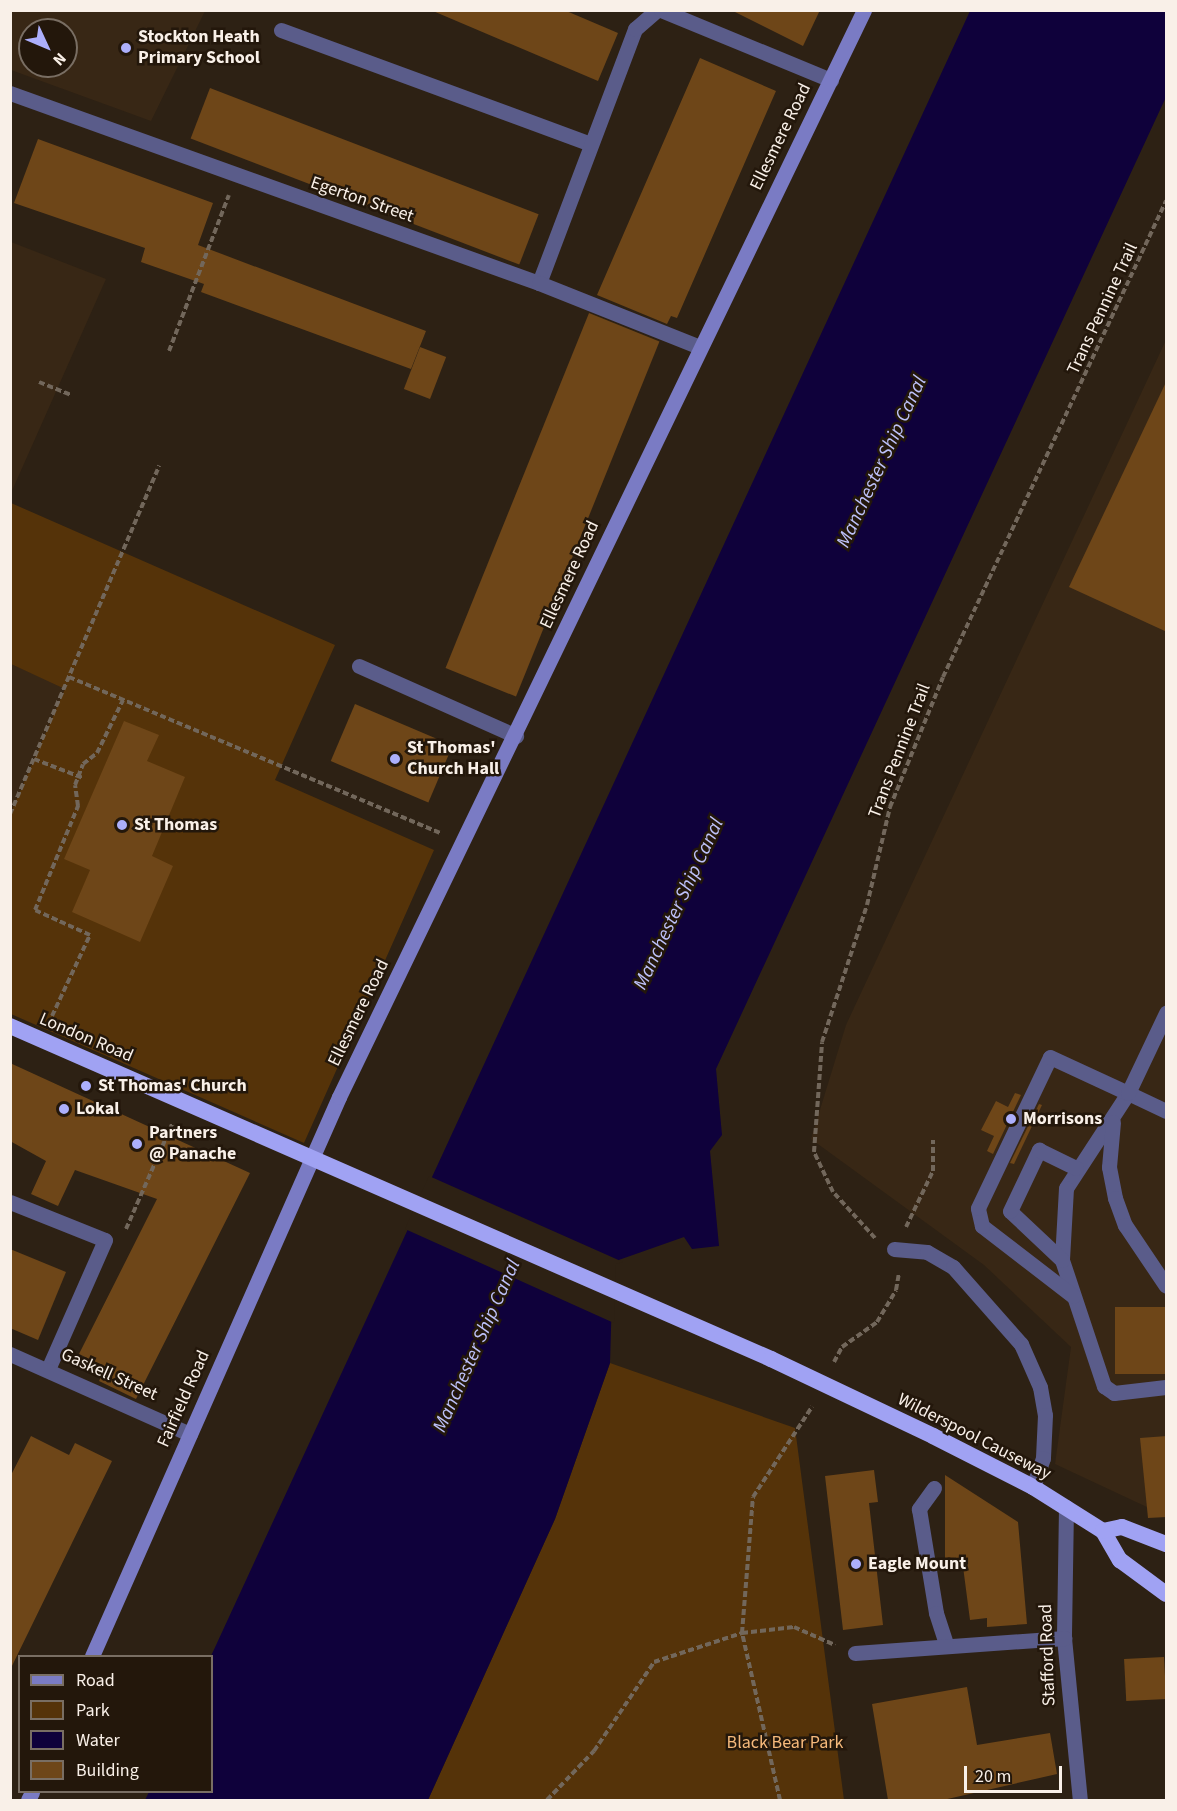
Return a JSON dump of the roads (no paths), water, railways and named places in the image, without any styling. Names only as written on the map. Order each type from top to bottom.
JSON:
[{"type":"highway","name":"London Road","points":[[10,1026],[399,1195]]},
{"type":"highway","name":"Wilderspool Causeway","points":[[399,1195],[771,1359],[1032,1487],[1103,1531],[1120,1560],[1167,1594]]},
{"type":"highway","points":[[1103,1531],[1122,1527],[1167,1544]]},
{"type":"main road","name":"Ellesmere Road","points":[[312,1157],[864,10]]},
{"type":"main road","name":"Fairfield Road","points":[[92,1655],[312,1157]]},
{"type":"street","points":[[538,283],[635,29],[659,10],[831,80]]},
{"type":"street","points":[[281,30],[591,144]]},
{"type":"street","name":"Egerton Street","points":[[12,97],[538,283],[700,347]]},
{"type":"street","points":[[359,666],[516,736]]},
{"type":"street","points":[[1165,1020],[1113,1122],[1076,1168],[1066,1188],[1062,1260],[1104,1386],[1114,1393],[1167,1387]]},
{"type":"street","points":[[1073,1296],[978,1217],[1050,1057],[1167,1111]]},
{"type":"street","points":[[1113,1122],[1109,1167],[1115,1198],[1125,1225],[1167,1286]]},
{"type":"street","points":[[1062,1260],[1010,1212],[1039,1150],[1076,1168]]},
{"type":"street","points":[[10,1202],[105,1240],[48,1369]]},
{"type":"street","points":[[894,1249],[927,1252],[953,1267],[1021,1344],[1040,1387],[1045,1415],[1043,1458],[1032,1487]]},
{"type":"street","name":"Gaskell Street","points":[[11,1355],[48,1369],[190,1434]]},
{"type":"street","points":[[934,1488],[919,1509],[946,1643]]},
{"type":"street","name":"Stafford Road","points":[[1066,1506],[1064,1638],[1080,1800]]},
{"type":"street","points":[[855,1653],[946,1643],[1064,1638]]},
{"type":"water","name":"Manchester Ship Canal","points":[[970,11],[1166,11],[1166,97],[716,1069],[722,1135],[710,1151],[719,1246],[692,1249],[684,1237],[613,1262],[610,1363],[555,1519],[428,1800],[145,1800],[148,1793],[213,1793],[211,1655]]},
{"type":"place","name":"Stockton Heath Primary School","points":[[126,48]]},
{"type":"place","name":"St Thomas' Church Hall","points":[[395,759]]},
{"type":"place","name":"St Thomas","points":[[122,825]]},
{"type":"place","name":"St Thomas' Church","points":[[86,1086]]},
{"type":"place","name":"Lokal","points":[[64,1109]]},
{"type":"place","name":"Morrisons","points":[[1011,1119]]},
{"type":"place","name":"Partners @ Panache","points":[[137,1144]]},
{"type":"place","name":"Eagle Mount","points":[[856,1564]]},
{"type":"park label","name":"Black Bear Park","points":[[785,1743]]}]
